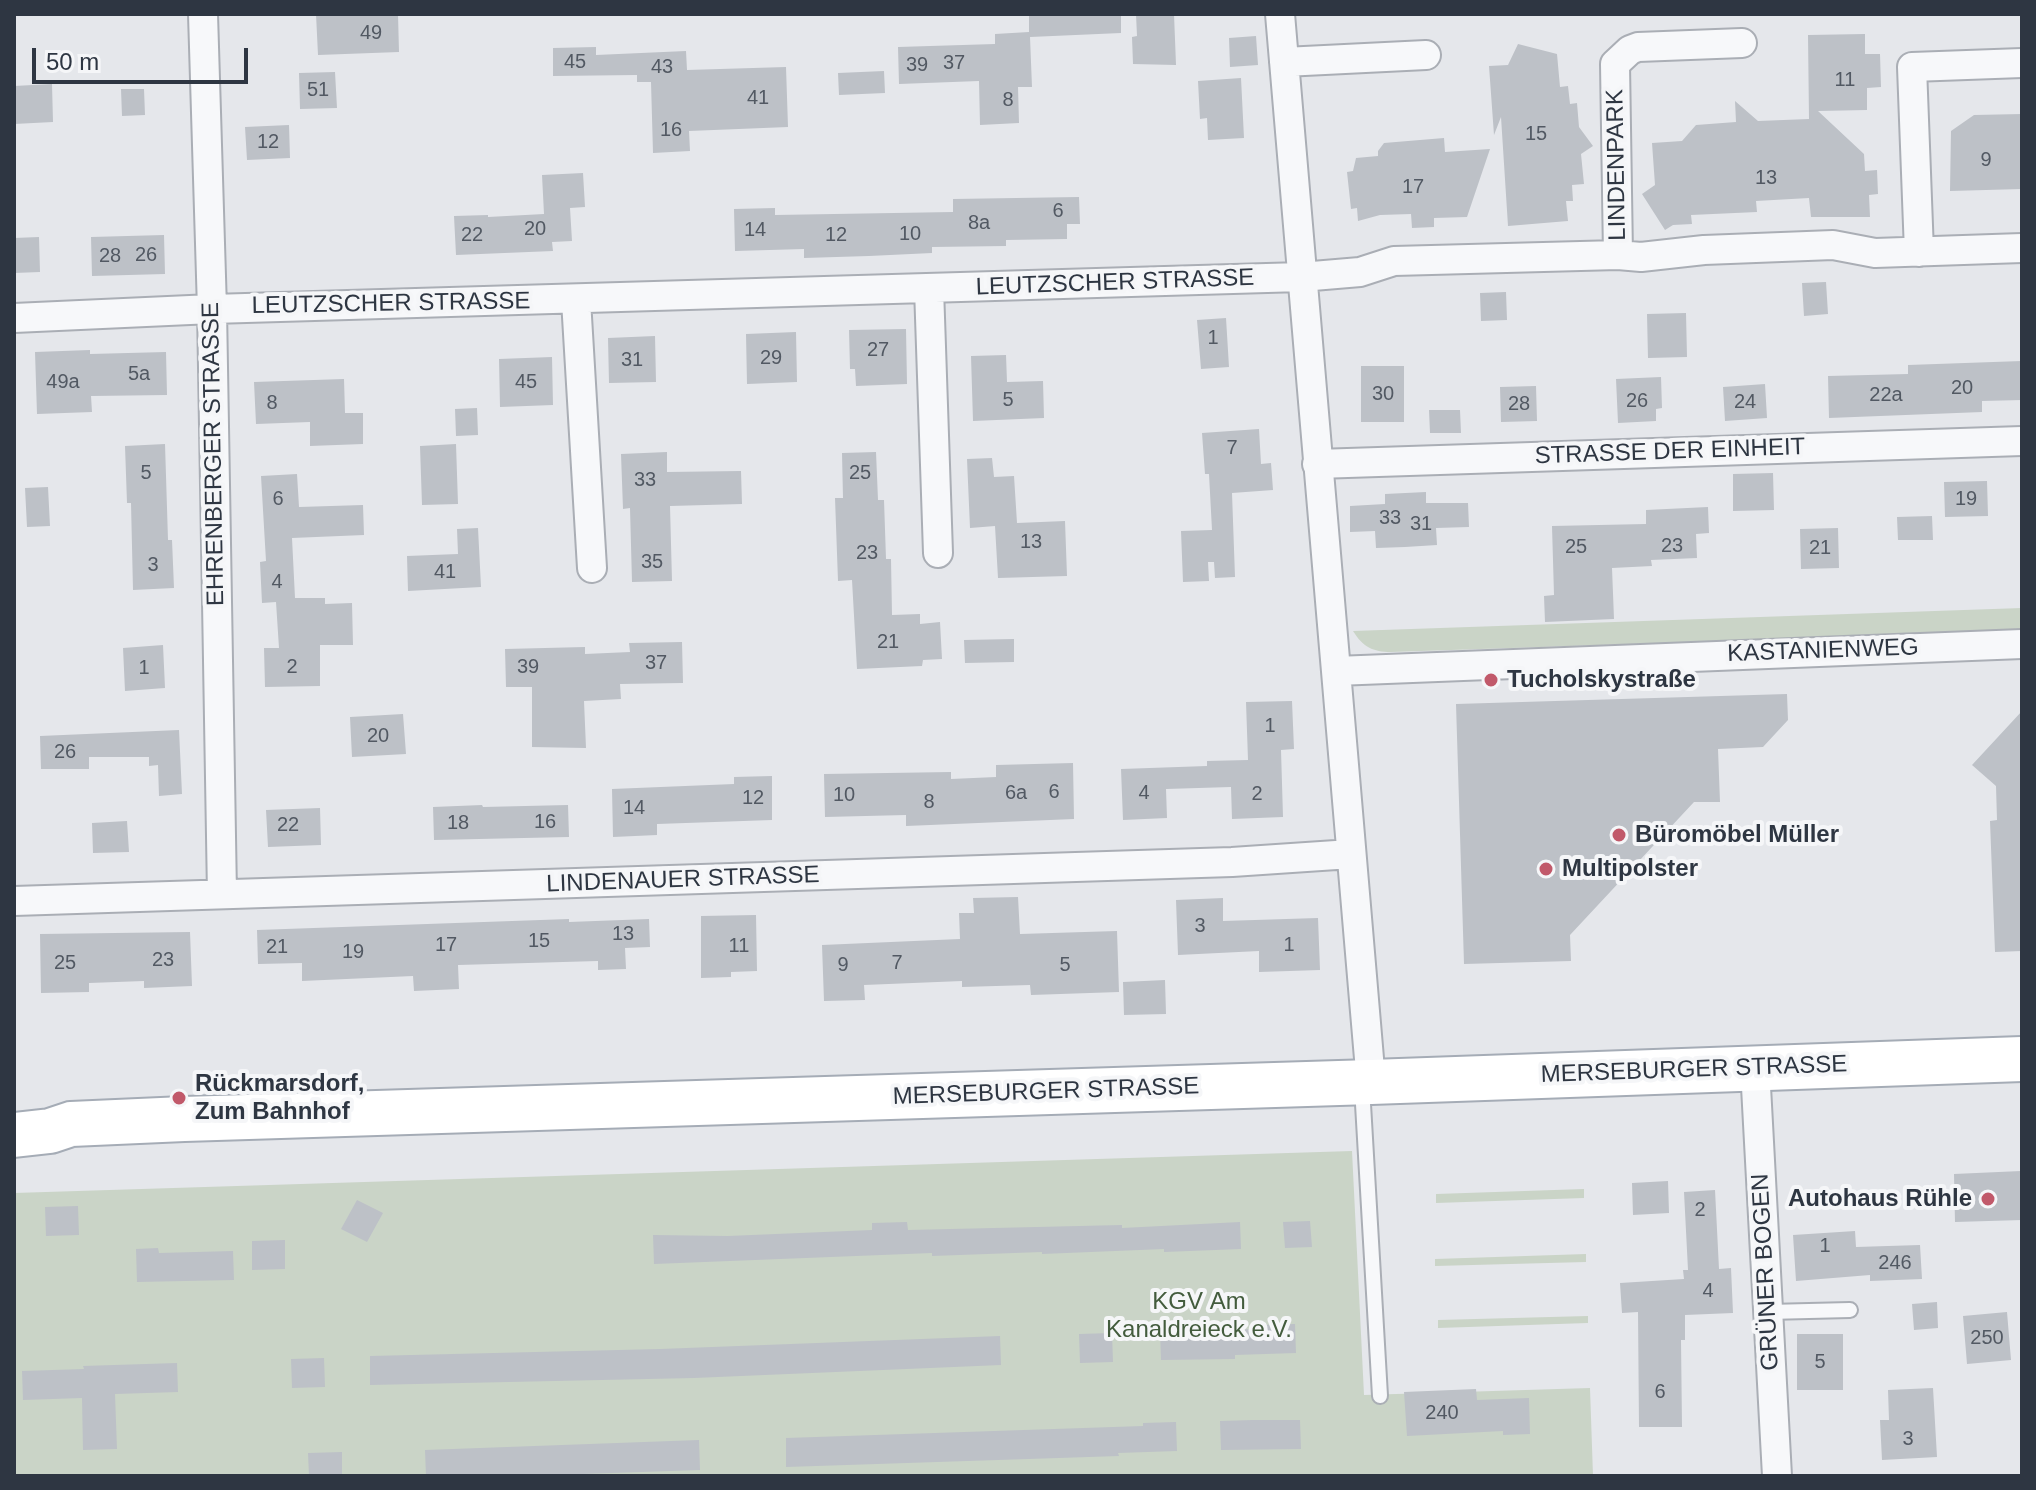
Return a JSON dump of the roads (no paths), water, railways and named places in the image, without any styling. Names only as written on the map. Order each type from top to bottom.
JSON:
[{"type":"main road","name":"MERSEBURGER STRASSE","points":[[14,1135],[50,1131],[71,1124],[2022,1059]]},
{"type":"main road","name":"MERSEBURGER STRASSE","points":[[14,1114],[48,1116],[71,1124]]},
{"type":"street","name":"EHRENBERGER STRASSE","points":[[203,14],[212,309],[222,894]]},
{"type":"street","points":[[1280,14],[1351,854],[1366,1082]]},
{"type":"street","name":"LINDENPARK","points":[[1618,255],[1615,64],[1638,47],[1742,43]]},
{"type":"street","points":[[1284,62],[1426,55]]},
{"type":"street","points":[[1919,252],[1912,67],[2022,63]]},
{"type":"street","name":"LINDENPARK","points":[[1301,277],[1360,272],[1394,261],[1641,257],[1704,250],[1833,245],[1875,253],[2022,248]]},
{"type":"street","name":"LEUTZSCHER STRASSE","points":[[14,318],[212,309],[1301,277]]},
{"type":"street","points":[[929,288],[938,553]]},
{"type":"street","points":[[576,300],[592,568]]},
{"type":"street","name":"STRASSE DER EINHEIT","points":[[1317,464],[2022,441]]},
{"type":"street","name":"KASTANIENWEG","points":[[1336,671],[2022,644]]},
{"type":"street","name":"LINDENAUER STRASSE","points":[[14,901],[1232,862],[1351,854]]},
{"type":"street","name":"GRÜNER BOGEN","points":[[1755,1068],[1777,1476]]},
{"type":"lane","points":[[1366,1082],[1380,1396]]},
{"type":"lane","points":[[1768,1312],[1850,1310]]},
{"type":"place","name":"Tucholskystraße","points":[[1491,680]]},
{"type":"place","name":"Büromöbel Müller","points":[[1619,835]]},
{"type":"place","name":"Multipolster","points":[[1546,869]]},
{"type":"place","name":"Rückmarsdorf, Zum Bahnhof","points":[[179,1098]]},
{"type":"place","name":"Autohaus Rühle","points":[[1988,1199]]},
{"type":"park label","name":"KGV Am Kanaldreieck e.V.","points":[[1199,1316]]}]
